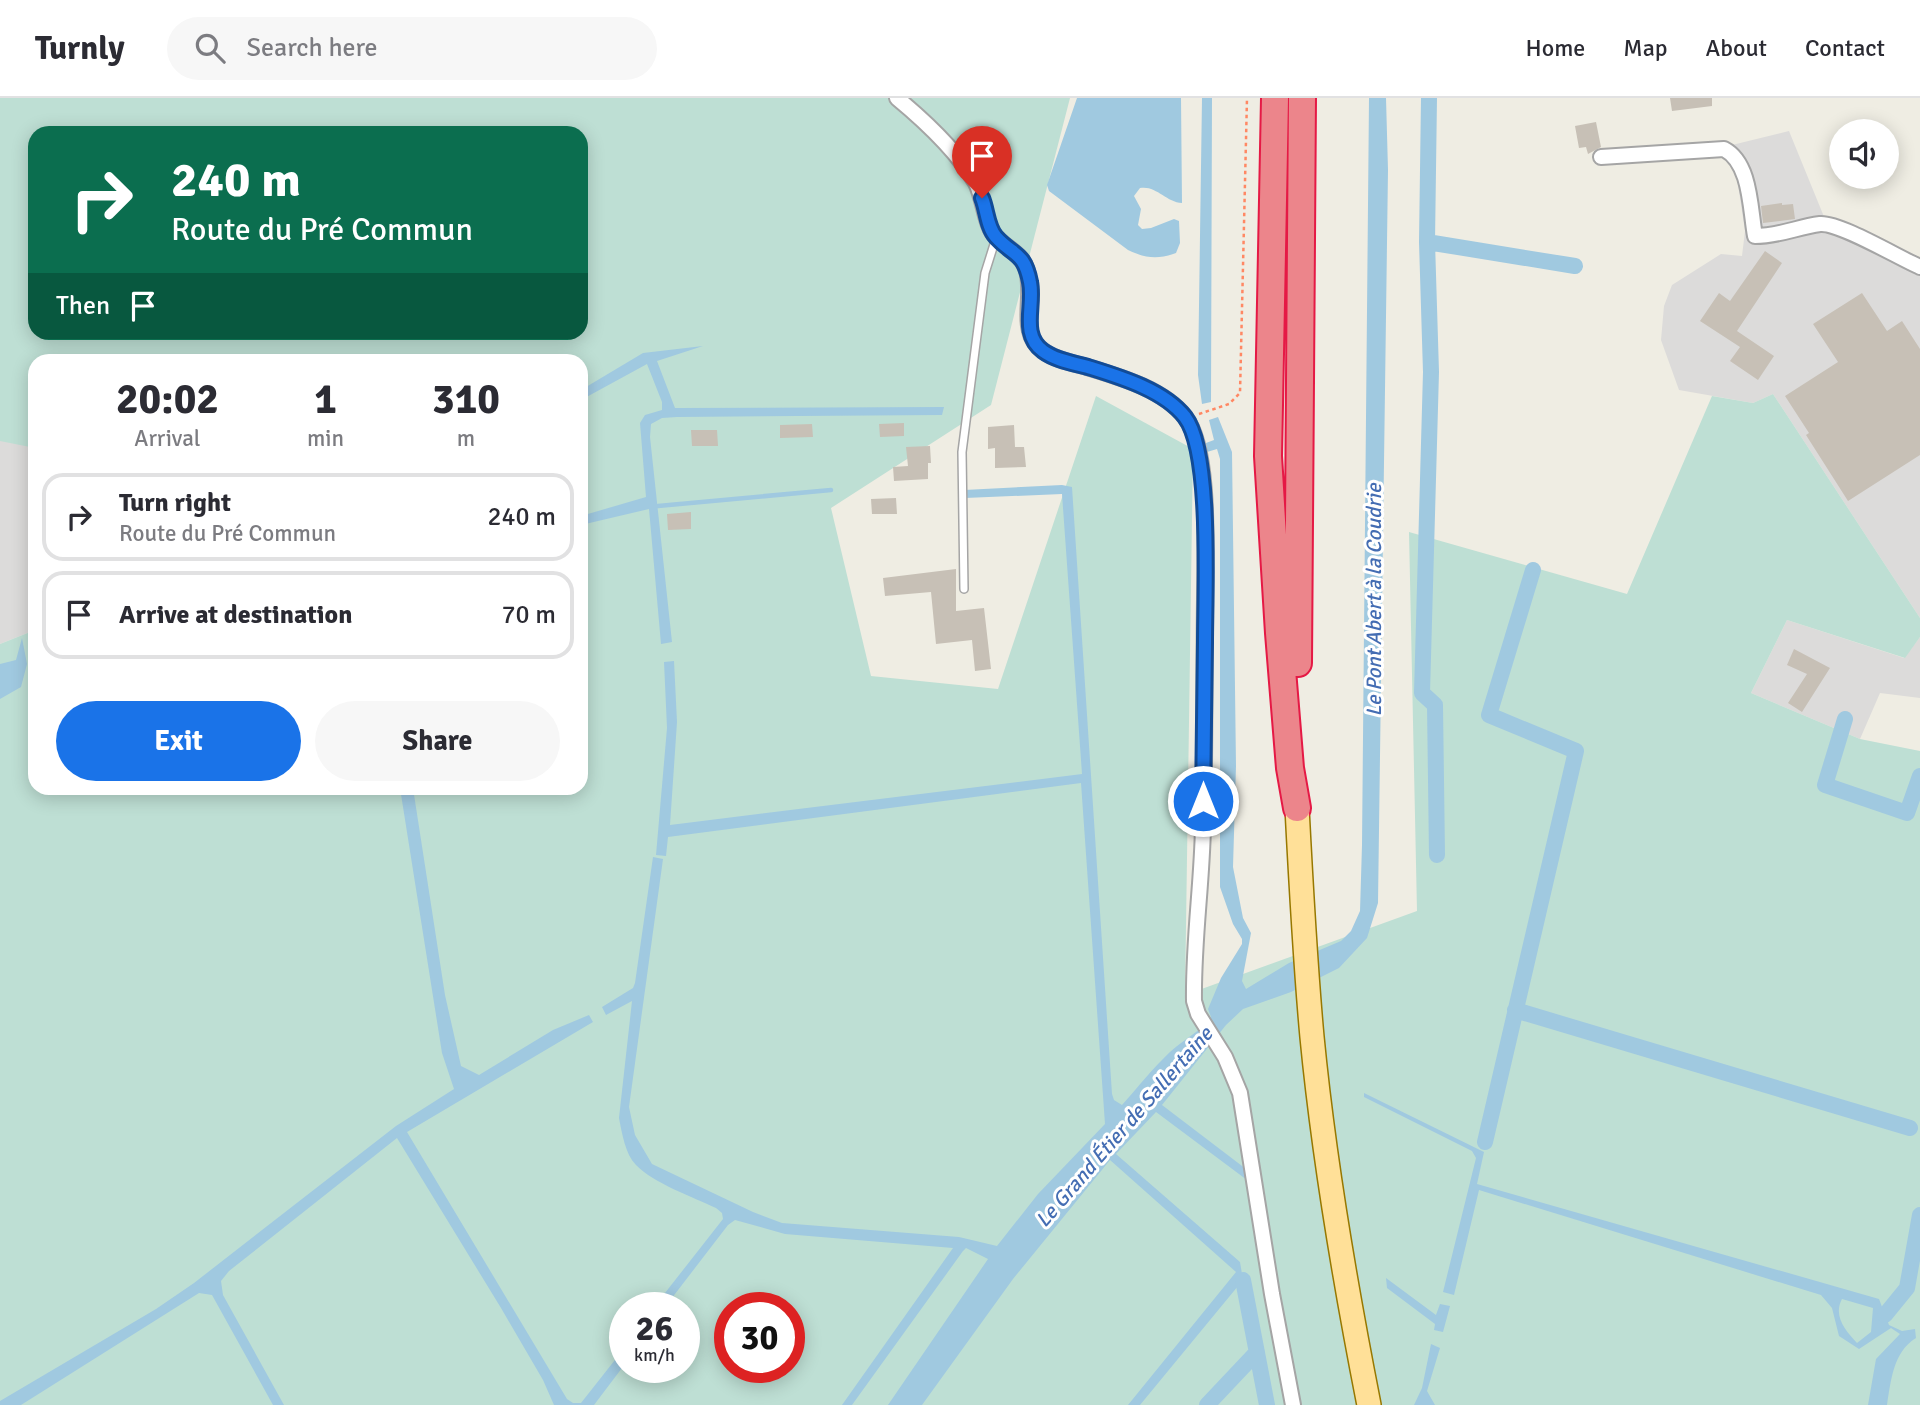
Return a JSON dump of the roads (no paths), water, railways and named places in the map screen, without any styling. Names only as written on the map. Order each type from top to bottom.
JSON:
[{"type":"highway","points":[[1275,98],[1269,456],[1279,633],[1290,768],[1297,808]]},
{"type":"highway","points":[[1297,808],[1301,766],[1297,615],[1302,98]]},
{"type":"main road","points":[[1297,808],[1312,1038],[1335,1222],[1368,1405]]},
{"type":"street","points":[[897,98],[956,156],[976,184],[990,228],[996,238],[1017,252],[1027,268],[1031,286],[1029,324],[1034,341],[1043,351],[1152,392],[1177,408],[1187,419],[1196,439],[1205,525],[1203,826],[1194,984],[1198,1014],[1218,1045],[1240,1093],[1272,1294],[1293,1405]]},
{"type":"street","points":[[1601,157],[1724,149],[1734,155],[1741,166],[1755,236],[1776,236],[1822,224],[1858,237],[1920,267]]},
{"type":"lane","points":[[964,589],[962,452],[985,273],[996,238]]},
{"type":"water","points":[[1077,98],[1181,98],[1182,203],[1146,188],[1140,188],[1134,196],[1141,209],[1138,225],[1142,229],[1174,219],[1179,221],[1180,243],[1176,253],[1151,257],[1128,250],[1049,191],[1047,185]]},
{"type":"water","points":[[1202,98],[1212,98],[1211,402],[1202,404],[1198,375]]},
{"type":"water","points":[[1369,98],[1386,98],[1388,170],[1378,903],[1367,938],[1339,968],[1291,992],[1243,1009],[1226,1025],[1162,1105],[1246,1169],[1247,1180],[1156,1112],[1116,1154],[1240,1262],[1243,1280],[1140,1405],[1128,1405],[1236,1272],[1110,1160],[1013,1279],[922,1405],[888,1405],[988,1259],[966,1248],[852,1405],[842,1405],[953,1248],[785,1234],[735,1220],[728,1225],[677,1292],[666,1292],[723,1219],[722,1213],[716,1208],[643,1172],[632,1160],[627,1149],[619,1118],[632,1001],[606,1015],[602,1007],[633,988],[635,983],[653,857],[663,859],[629,1107],[635,1135],[652,1164],[782,1223],[959,1237],[997,1246],[1038,1194],[1105,1124],[1081,783],[668,837],[666,856],[656,855],[667,728],[664,662],[674,661],[677,722],[670,825],[1082,774],[1062,494],[965,498],[964,490],[1062,485],[1072,487],[1112,1094],[1114,1100],[1122,1105],[1164,1058],[1211,1017],[1208,1009],[1221,978],[1242,944],[1220,887],[1220,459],[1217,449],[1207,452],[1206,443],[1214,440],[1209,420],[1218,417],[1232,452],[1236,766],[1233,867],[1243,918],[1251,933],[1242,981],[1246,989],[1289,963],[1341,941],[1351,931],[1360,911]]},
{"type":"water","points":[[703,346],[657,361],[675,408],[944,407],[942,415],[677,417],[662,418],[651,424],[650,437],[672,642],[661,644],[649,509],[588,523],[588,514],[646,497],[640,423],[645,415],[662,410],[662,402],[647,364],[588,396],[588,386],[643,353]]},
{"type":"water","points":[[22,638],[27,664],[21,687],[0,699],[0,664],[16,660]]},
{"type":"water","points":[[401,795],[414,795],[445,995],[461,1066],[479,1075],[553,1030],[589,1015],[593,1022],[407,1132],[567,1399],[573,1403],[581,1403],[609,1367],[611,1383],[594,1405],[554,1405],[543,1380],[501,1308],[397,1138],[229,1271],[221,1281],[223,1295],[284,1405],[273,1405],[212,1295],[199,1293],[21,1405],[0,1405],[0,1401],[156,1309],[194,1283],[396,1126],[454,1089],[442,1053]]},
{"type":"water","points":[[1364,1093],[1484,1152],[1477,1184],[1879,1299],[1889,1325],[1902,1331],[1915,1329],[1916,1338],[1902,1351],[1898,1359],[1887,1405],[1868,1405],[1876,1359],[1900,1334],[1891,1328],[1859,1349],[1839,1336],[1832,1308],[1821,1295],[1479,1190],[1454,1295],[1443,1292],[1476,1158],[1472,1151],[1364,1097]],"holes":[[[1842,1299],[1873,1308],[1871,1332],[1857,1343],[1840,1317]]]},
{"type":"water","points":[[1386,1278],[1436,1315],[1440,1304],[1450,1306],[1443,1332],[1434,1330],[1435,1324],[1387,1288]]},
{"type":"water","points":[[1431,1344],[1440,1348],[1427,1391],[1435,1405],[1414,1405],[1422,1388]]},
{"type":"waterway","points":[[1427,242],[1429,98]]},
{"type":"waterway","points":[[1437,855],[1435,705],[1422,693],[1431,372],[1427,242],[1575,266]]},
{"type":"waterway","points":[[658,506],[831,490]]},
{"type":"waterway","points":[[1485,1142],[1576,751],[1489,715],[1533,570]]},
{"type":"waterway","points":[[1845,719],[1825,785],[1907,813],[1920,776]]},
{"type":"waterway","points":[[1515,1010],[1910,1128]]},
{"type":"waterway","points":[[1885,1315],[1907,1288],[1920,1215]]},
{"type":"waterway","points":[[1243,1280],[1267,1405]]},
{"type":"waterway","points":[[1207,1405],[1257,1352]]},
{"type":"water label","name":"Le Pont Abert à la Coudrie","points":[[1374,600]]},
{"type":"water label","name":"Le Grand Étier de Sallertaine","points":[[1124,1127]]}]
